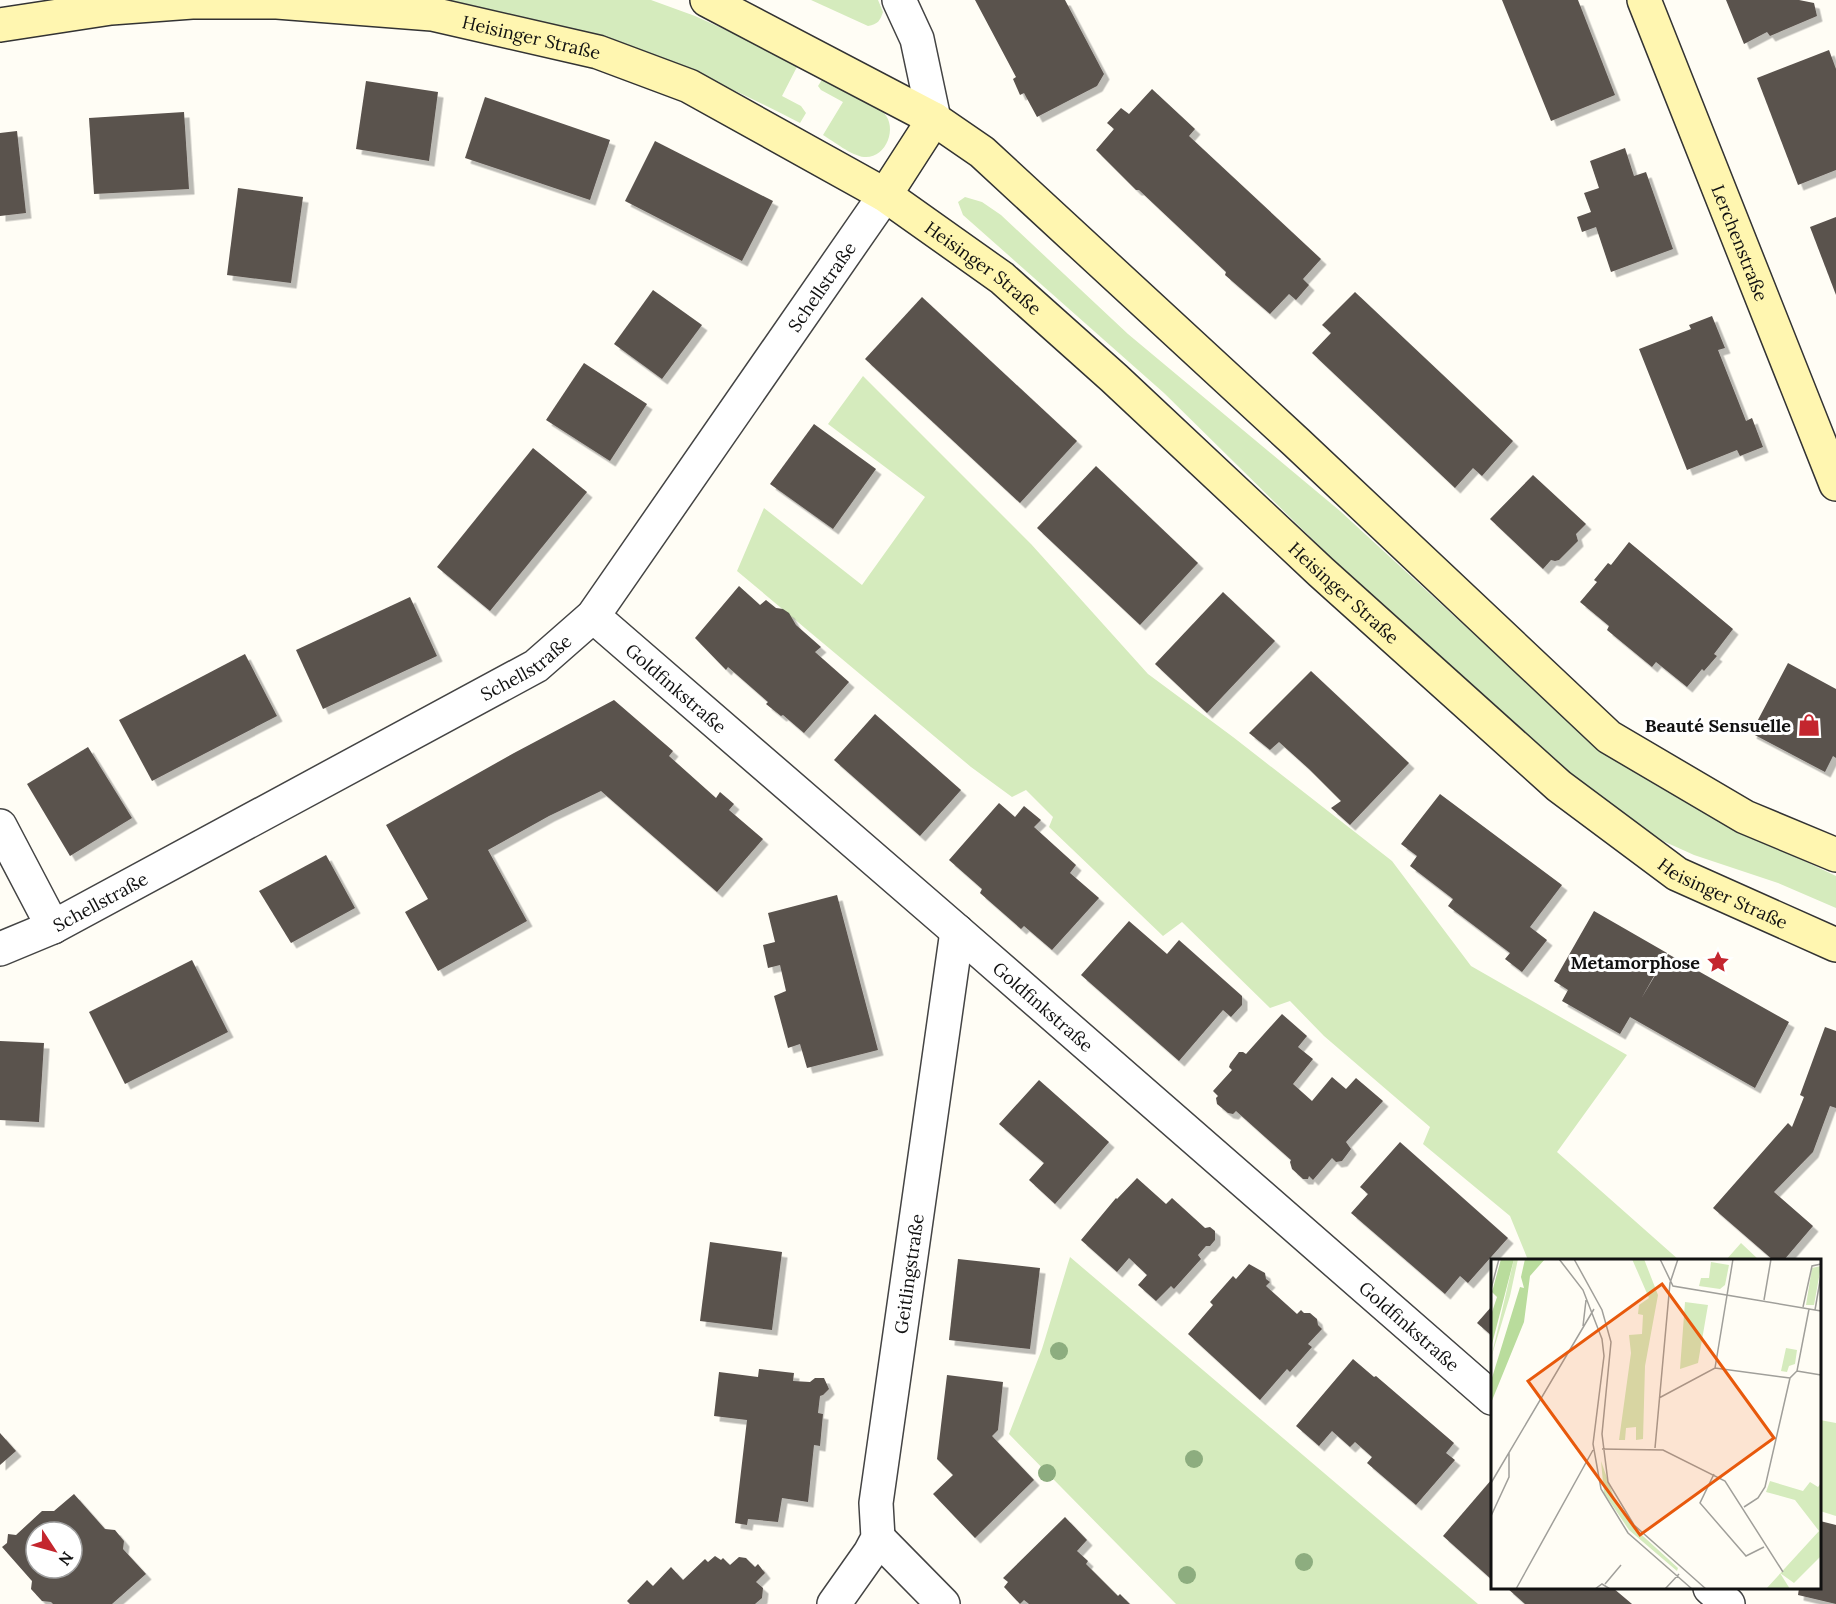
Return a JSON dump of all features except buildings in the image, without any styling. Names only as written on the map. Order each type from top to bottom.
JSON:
[{"type":"main road","points":[[707,0],[934,119],[991,160],[1296,442],[1609,737],[1745,818],[1836,855]]},
{"type":"main road","name":"Lerchenstraße","points":[[1644,0],[1836,484]]},
{"type":"main road","name":"Heisinger Straße","points":[[0,25],[111,8],[192,2],[277,2],[432,14],[598,52],[688,86],[885,195],[1002,278],[1114,378],[1321,572],[1559,786],[1677,874],[1836,945]]},
{"type":"main road","points":[[885,195],[934,119]]},
{"type":"street","points":[[899,0],[917,39],[934,119]]},
{"type":"street","name":"Schellstraße","points":[[0,949],[53,927],[536,666],[593,616],[885,195]]},
{"type":"street","name":"Goldfinkstraße","points":[[593,616],[1491,1397]]},
{"type":"street","points":[[0,826],[53,927]]},
{"type":"street","name":"Geitlingstraße","points":[[878,1538],[876,1503],[957,931]]},
{"type":"street","points":[[834,1604],[878,1538],[943,1604]]},
{"type":"street","points":[[1712,1589],[1728,1604]]},
{"type":"green space","points":[[448,0],[651,0],[695,16],[799,63],[782,96],[801,106],[806,113],[800,123],[718,83],[640,53],[532,20]]},
{"type":"green space","points":[[811,0],[878,0],[883,12],[878,22],[868,26]]},
{"type":"green space","points":[[825,75],[884,113],[890,126],[890,134],[884,148],[878,153],[872,156],[859,156],[823,135],[843,102],[818,86]]},
{"type":"green space","points":[[965,197],[982,202],[1001,215],[1128,334],[1340,511],[1582,732],[1657,786],[1733,827],[1836,876],[1836,908],[1778,883],[1694,855],[1663,841],[1580,785],[1444,669],[1164,393],[963,215],[958,202]]},
{"type":"green space","points":[[863,376],[1031,544],[1148,674],[1392,861],[1471,966],[1627,1055],[1557,1152],[1678,1259],[1528,1259],[1510,1216],[1423,1144],[1430,1127],[1324,1036],[1290,1001],[1270,1008],[1182,922],[1163,936],[1049,827],[1053,817],[1026,790],[1012,797],[971,767],[737,571],[764,508],[862,585],[925,497],[828,424]]},
{"type":"green space","points":[[1741,1243],[1758,1259],[1727,1259]]},
{"type":"green space","points":[[1070,1257],[1478,1604],[1176,1604],[1009,1434],[1042,1349]]},
{"type":"green space","points":[[1821,1420],[1836,1423],[1836,1516],[1821,1511]]},
{"type":"place","name":"Beauté Sensuelle","points":[[1809,725]]},
{"type":"place","name":"Metamorphose","points":[[1718,962]]}]
